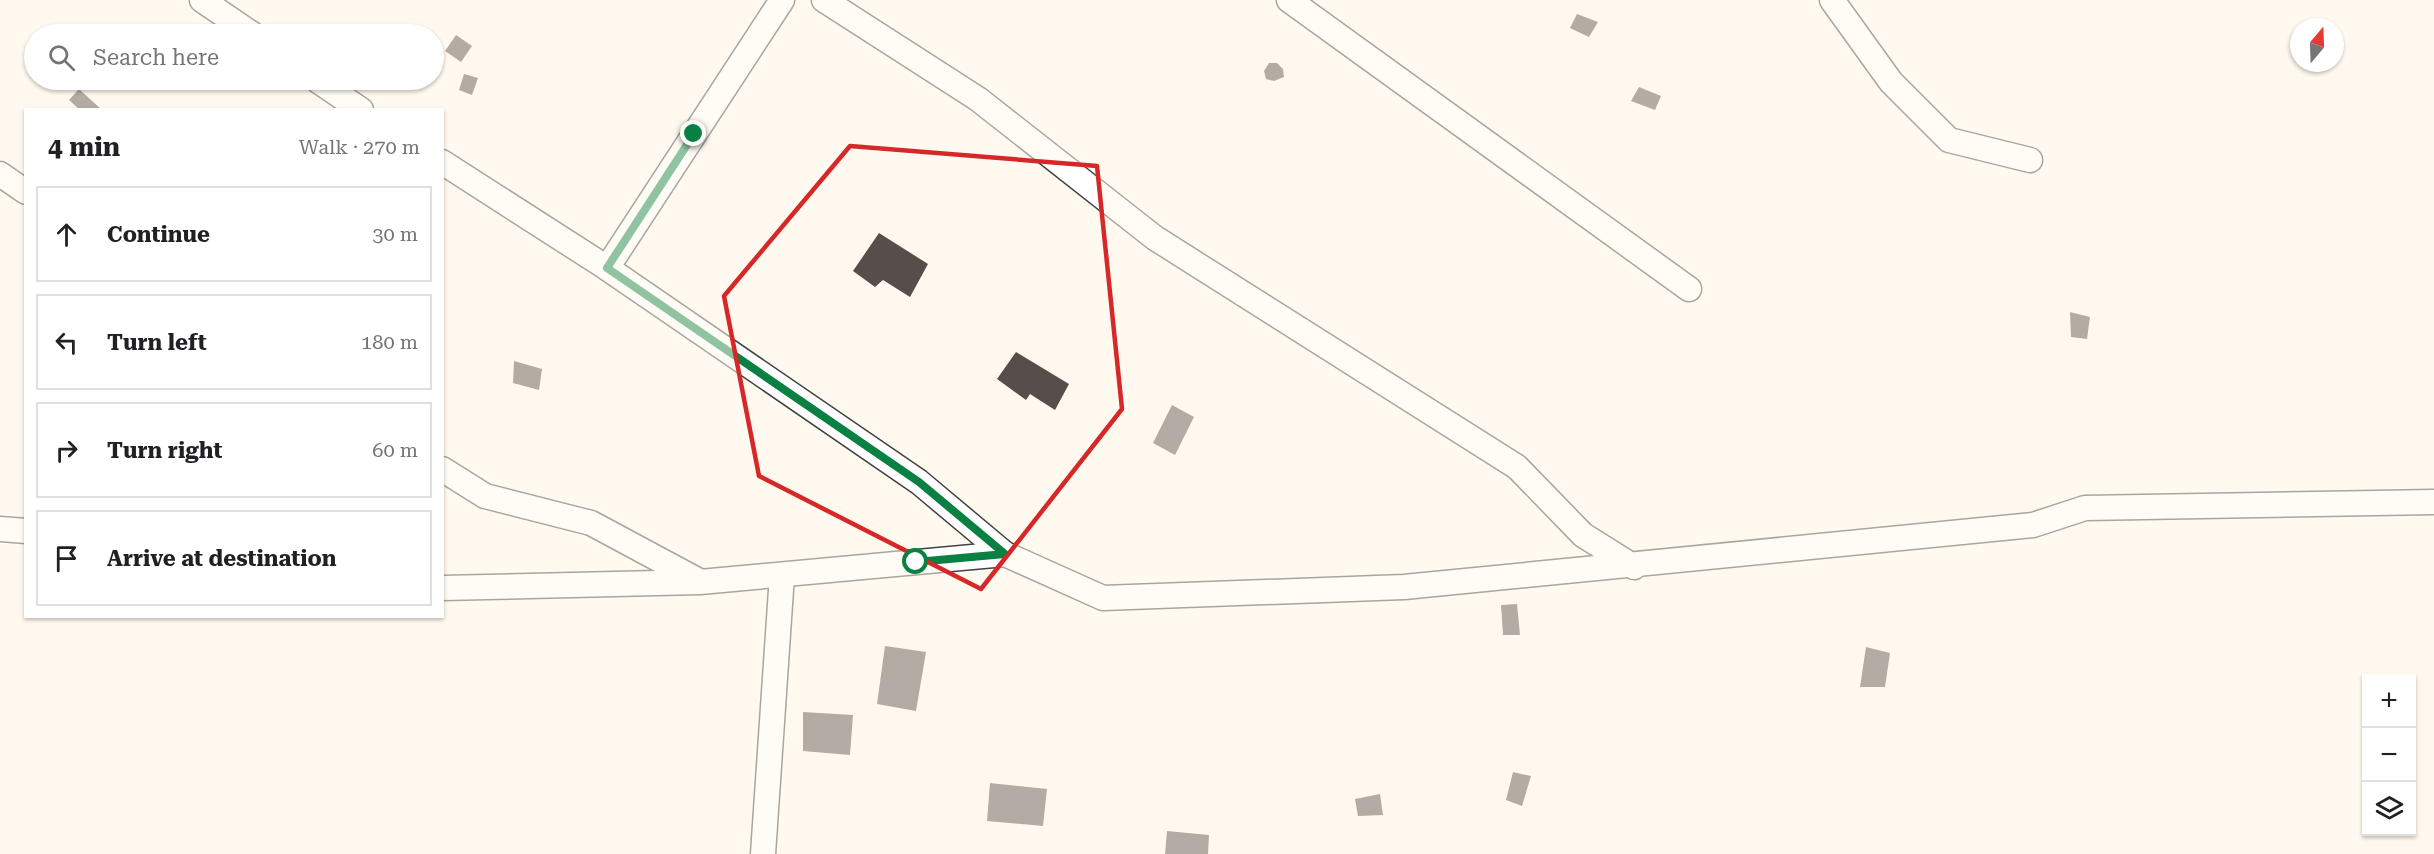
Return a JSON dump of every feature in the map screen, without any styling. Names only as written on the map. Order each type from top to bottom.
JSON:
[{"type":"street","points":[[201,0],[237,24]]},
{"type":"street","points":[[607,268],[782,0]]},
{"type":"street","points":[[824,0],[978,99],[1155,238],[1517,467],[1584,535],[1634,567]]},
{"type":"street","points":[[1289,0],[1689,289]]},
{"type":"street","points":[[1832,0],[1891,82],[1949,140],[2030,160]]},
{"type":"street","points":[[332,90],[358,108]]},
{"type":"street","points":[[444,163],[607,268],[919,482],[1005,554],[1102,598],[1404,587],[1634,567],[2033,525],[2085,508],[2434,502]]},
{"type":"street","points":[[0,174],[24,191]]},
{"type":"street","points":[[444,470],[485,495],[591,523],[700,582]]},
{"type":"street","points":[[0,529],[24,531]]},
{"type":"street","points":[[444,588],[700,582],[1005,554]]},
{"type":"street","points":[[763,854],[782,574]]},
{"type":"highlighted area","points":[[850,146],[1097,166],[1122,409],[981,589],[759,476],[724,296]]},
{"type":"building","points":[[1577,14],[1598,22],[1589,37],[1570,28]]},
{"type":"building","points":[[456,35],[472,46],[461,62],[445,51]]},
{"type":"building","points":[[1269,63],[1277,63],[1283,69],[1284,77],[1274,81],[1266,79],[1264,71]]},
{"type":"building","points":[[464,74],[478,78],[472,95],[459,90]]},
{"type":"building","points":[[1639,87],[1661,96],[1655,110],[1631,101]]},
{"type":"building","points":[[80,90],[100,108],[78,108],[69,100]]},
{"type":"building","points":[[879,233],[928,264],[910,297],[883,280],[875,287],[853,271]]},
{"type":"building","points":[[2070,312],[2090,317],[2087,339],[2071,337]]},
{"type":"building","points":[[1016,352],[1069,384],[1055,410],[1030,394],[1026,400],[997,379]]},
{"type":"building","points":[[514,361],[542,369],[539,390],[513,383]]},
{"type":"building","points":[[1172,405],[1194,417],[1175,455],[1153,443]]},
{"type":"building","points":[[1517,604],[1520,635],[1503,635],[1501,605]]},
{"type":"building","points":[[885,646],[926,652],[916,711],[877,704]]},
{"type":"building","points":[[1866,647],[1890,653],[1885,687],[1860,687]]},
{"type":"building","points":[[803,712],[853,715],[850,755],[803,751]]},
{"type":"building","points":[[1513,772],[1531,776],[1522,806],[1506,800]]},
{"type":"building","points":[[990,783],[1047,789],[1043,826],[987,821]]},
{"type":"building","points":[[1380,794],[1383,815],[1358,816],[1355,799]]},
{"type":"building","points":[[1167,831],[1209,835],[1208,854],[1165,854]]},
{"type":"route","points":[[694,134],[607,268],[919,482],[1005,554],[916,562]]}]
